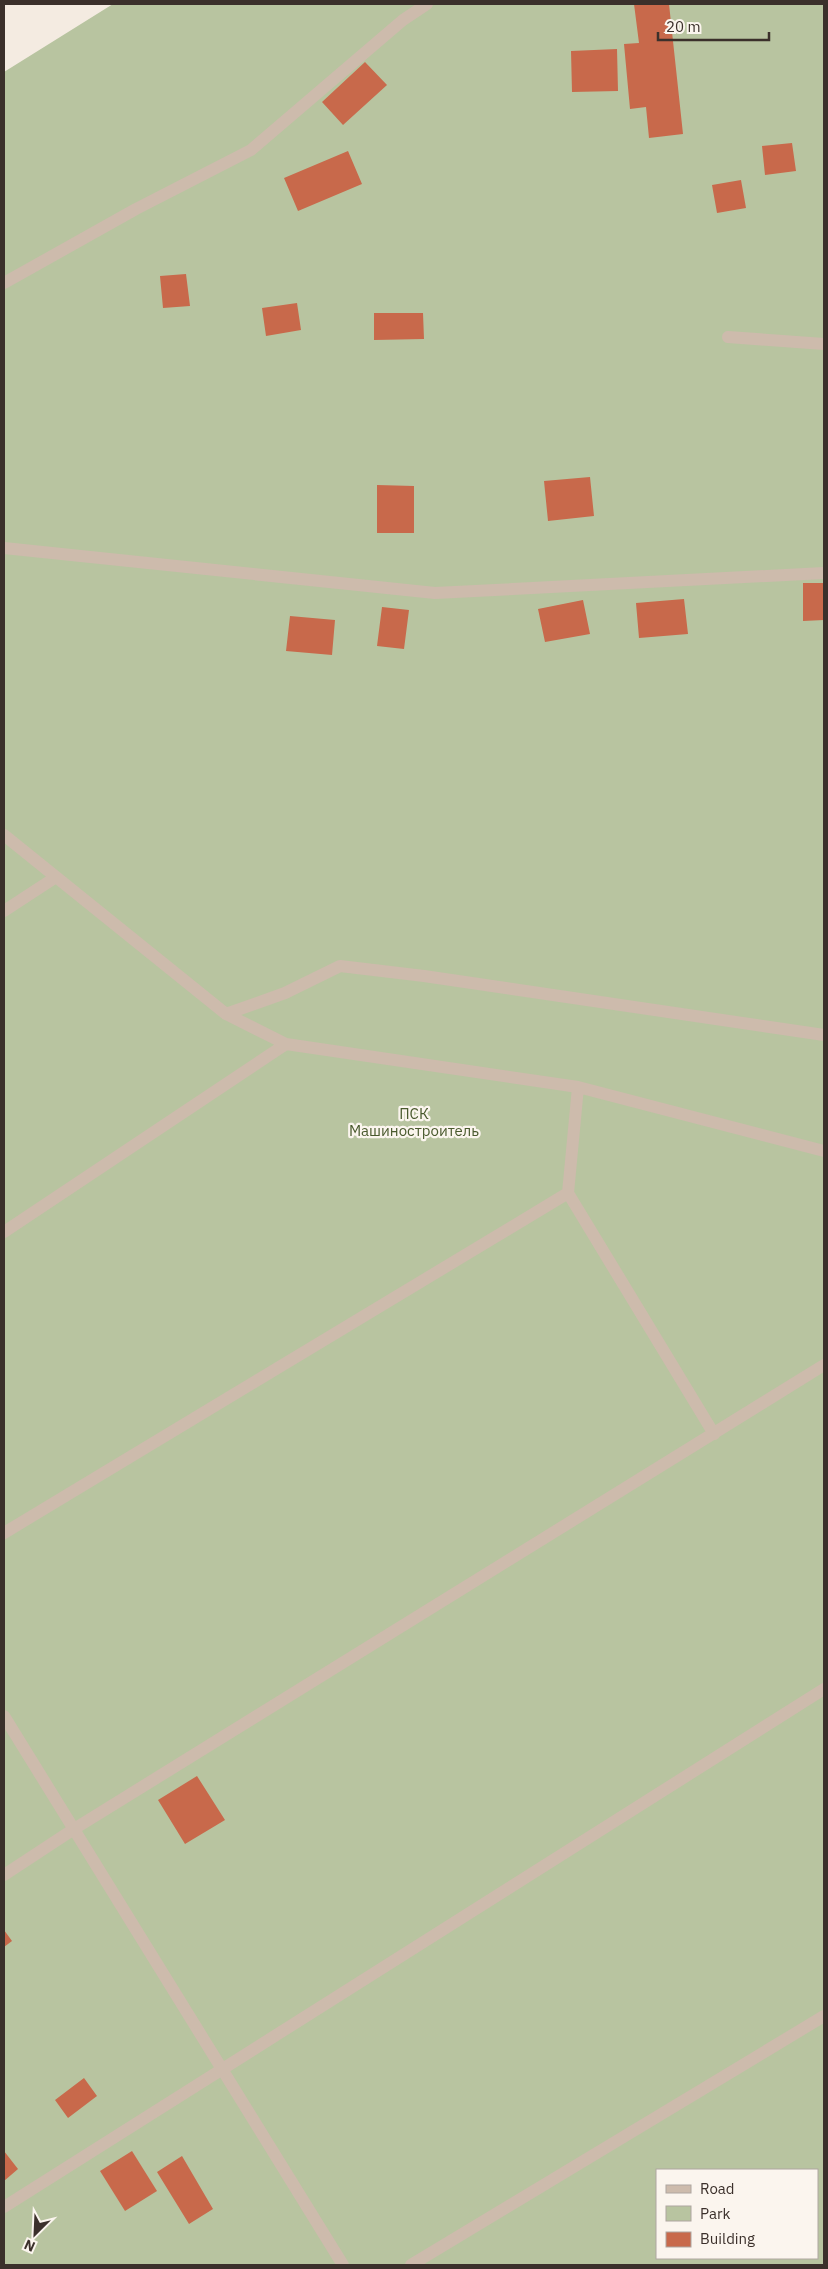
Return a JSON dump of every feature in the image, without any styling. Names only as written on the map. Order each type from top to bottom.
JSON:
[{"type":"street","points":[[4,283],[136,209],[250,150],[403,20],[427,4]]},
{"type":"street","points":[[728,337],[824,344]]},
{"type":"street","points":[[4,548],[435,593],[824,573]]},
{"type":"street","points":[[4,836],[226,1014],[286,1044],[578,1087],[824,1151]]},
{"type":"street","points":[[4,911],[56,877]]},
{"type":"street","points":[[226,1014],[285,992],[340,966],[424,976],[824,1035]]},
{"type":"street","points":[[4,1232],[286,1044]]},
{"type":"street","points":[[578,1087],[568,1193],[714,1434]]},
{"type":"street","points":[[4,1533],[568,1193]]},
{"type":"street","points":[[4,1874],[824,1365]]},
{"type":"street","points":[[4,2207],[824,1689]]},
{"type":"street","points":[[4,1716],[343,2265]]},
{"type":"street","points":[[411,2265],[824,2016]]},
{"type":"green space","name":"ПСК Машиностроитель","points":[[113,4],[824,4],[824,2265],[4,2265],[4,72]]},
{"type":"building","points":[[634,4],[669,4],[683,134],[649,138],[646,107],[630,109],[624,44],[639,43]]},
{"type":"building","points":[[617,49],[618,91],[572,92],[571,51]]},
{"type":"building","points":[[365,62],[387,85],[343,125],[322,102]]},
{"type":"building","points":[[792,143],[796,171],[765,175],[762,146]]},
{"type":"building","points":[[348,151],[362,184],[298,211],[284,178]]},
{"type":"building","points":[[741,180],[746,208],[717,213],[712,185]]},
{"type":"building","points":[[186,274],[190,306],[163,308],[160,276]]},
{"type":"building","points":[[297,303],[301,330],[266,336],[262,308]]},
{"type":"building","points":[[374,313],[423,313],[424,339],[374,340]]},
{"type":"building","points":[[590,477],[594,516],[548,521],[544,481]]},
{"type":"building","points":[[377,485],[414,486],[414,533],[377,533]]},
{"type":"building","points":[[803,583],[824,583],[824,620],[803,621]]},
{"type":"building","points":[[684,599],[688,634],[639,638],[636,603]]},
{"type":"building","points":[[583,600],[590,634],[545,642],[538,609]]},
{"type":"building","points":[[382,607],[409,610],[404,649],[377,646]]},
{"type":"building","points":[[290,616],[335,620],[332,655],[286,651]]},
{"type":"building","points":[[197,1776],[225,1820],[185,1844],[158,1800]]},
{"type":"building","points":[[4,1930],[12,1941],[4,1947]]},
{"type":"building","points":[[84,2078],[97,2096],[68,2118],[55,2100]]},
{"type":"building","points":[[4,2151],[18,2169],[4,2181]]},
{"type":"building","points":[[132,2151],[157,2191],[125,2211],[100,2171]]},
{"type":"building","points":[[182,2156],[213,2209],[189,2224],[157,2172]]}]
